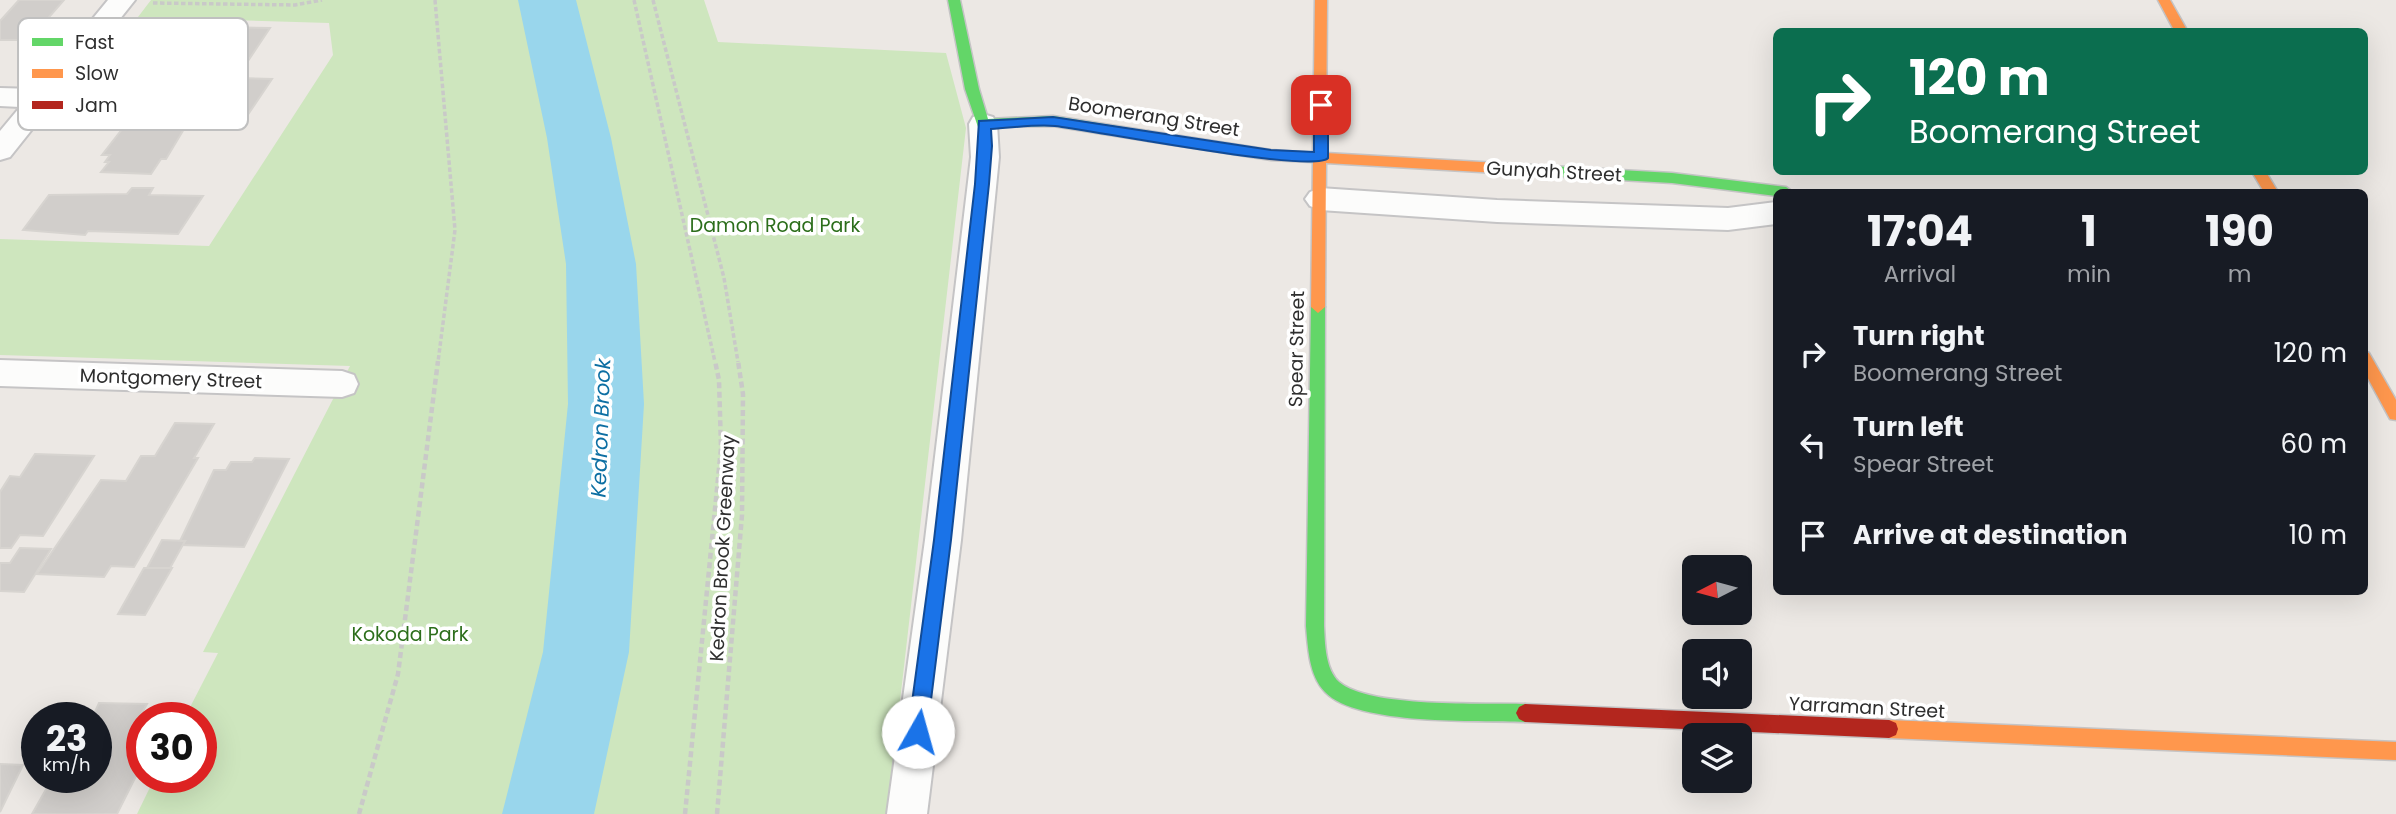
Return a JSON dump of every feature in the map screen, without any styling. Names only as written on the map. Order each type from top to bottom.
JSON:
[{"type":"street","points":[[907,814],[944,526],[985,157],[984,124],[972,89],[954,0]]},
{"type":"street","name":"Spear Street","points":[[1321,0],[1315,626],[1321,667],[1329,684],[1338,694]]},
{"type":"street","points":[[2164,0],[2180,28]]},
{"type":"street","points":[[108,18],[122,1]]},
{"type":"street","points":[[0,97],[18,97]]},
{"type":"street","name":"Boomerang Street","points":[[984,124],[1053,121],[1271,155],[1321,158]]},
{"type":"street","points":[[0,150],[18,127]]},
{"type":"street","name":"Gunyah Street","points":[[1321,158],[1672,178],[1773,190]]},
{"type":"street","points":[[1320,200],[1497,211],[1715,219],[1744,219],[1773,214]]},
{"type":"street","points":[[2377,367],[2396,414]]},
{"type":"street","name":"Montgomery Street","points":[[0,373],[342,383]]},
{"type":"street","name":"Yarraman Street","points":[[1338,694],[1354,702],[1396,707],[2396,751]]},
{"type":"path","points":[[122,1],[295,5],[322,0]]},
{"type":"path","points":[[359,814],[398,674],[455,230],[435,0]]},
{"type":"path","points":[[634,0],[719,380],[721,448],[685,814]]},
{"type":"path","name":"Kedron Brook Greenway","points":[[653,0],[724,278],[743,394],[742,514],[717,814]]},
{"type":"green space","points":[[151,0],[704,0],[718,42],[946,53],[966,128],[887,814],[137,814],[147,793],[217,793],[217,702],[193,702],[218,653],[203,652],[350,366],[0,355],[0,239],[209,246],[333,55],[329,23],[248,20],[248,18],[138,17]]},
{"type":"building","points":[[19,0],[64,0],[48,18],[18,18],[18,40],[0,40],[0,21]]},
{"type":"building","points":[[248,28],[270,28],[248,61]]},
{"type":"building","points":[[248,78],[272,79],[248,115]]},
{"type":"building","points":[[121,130],[183,130],[166,159],[161,159],[151,174],[101,172],[109,162],[105,162],[110,155],[102,155]]},
{"type":"building","points":[[132,188],[153,188],[149,195],[203,196],[178,234],[88,231],[85,235],[23,230],[49,195],[127,194]]},
{"type":"building","points":[[175,423],[214,424],[194,458],[198,458],[134,567],[111,566],[104,577],[37,574],[101,480],[126,481],[141,456],[155,456]]},
{"type":"building","points":[[35,454],[94,456],[43,536],[20,535],[11,548],[0,548],[0,492],[10,476],[20,477]]},
{"type":"building","points":[[255,458],[289,459],[244,547],[182,545],[185,541],[180,541],[214,470],[226,470],[231,462],[252,462]]},
{"type":"building","points":[[162,540],[185,541],[170,568],[147,568]]},
{"type":"building","points":[[20,548],[51,549],[24,592],[0,591],[0,563],[10,563]]},
{"type":"building","points":[[144,568],[172,568],[145,615],[118,614]]},
{"type":"building","points":[[112,703],[126,704],[128,793],[117,814],[32,814],[44,793],[112,793]]},
{"type":"building","points":[[0,764],[21,765],[21,769],[0,812]]},
{"type":"waterway","name":"Kedron Brook","points":[[547,0],[579,138],[601,264],[606,404],[586,652],[548,814]]},
{"type":"traffic: fast","points":[[954,0],[972,89],[983,124],[1053,121],[1148,136]]},
{"type":"traffic: fast","points":[[1515,169],[1672,178],[1773,190]]},
{"type":"traffic: fast","points":[[1318,307],[1315,626],[1324,675],[1333,688],[1347,697],[1368,703],[1424,710],[1525,713]]},
{"type":"traffic: slow","points":[[1318,307],[1321,0]]},
{"type":"traffic: slow","points":[[2164,0],[2180,28]]},
{"type":"traffic: slow","points":[[1148,136],[1271,155],[1515,169]]},
{"type":"traffic: slow","points":[[2261,175],[2269,189]]},
{"type":"traffic: slow","points":[[2368,364],[2396,414]]},
{"type":"traffic: slow","points":[[1889,729],[2396,751]]},
{"type":"traffic: jam","points":[[1525,713],[1889,729]]},
{"type":"route","points":[[918,732],[943,540],[985,157],[984,124],[1053,121],[1271,155],[1321,158],[1321,105]]},
{"type":"park label","name":"Damon Road Park","points":[[775,225]]},
{"type":"park label","name":"Kokoda Park","points":[[410,634]]}]
